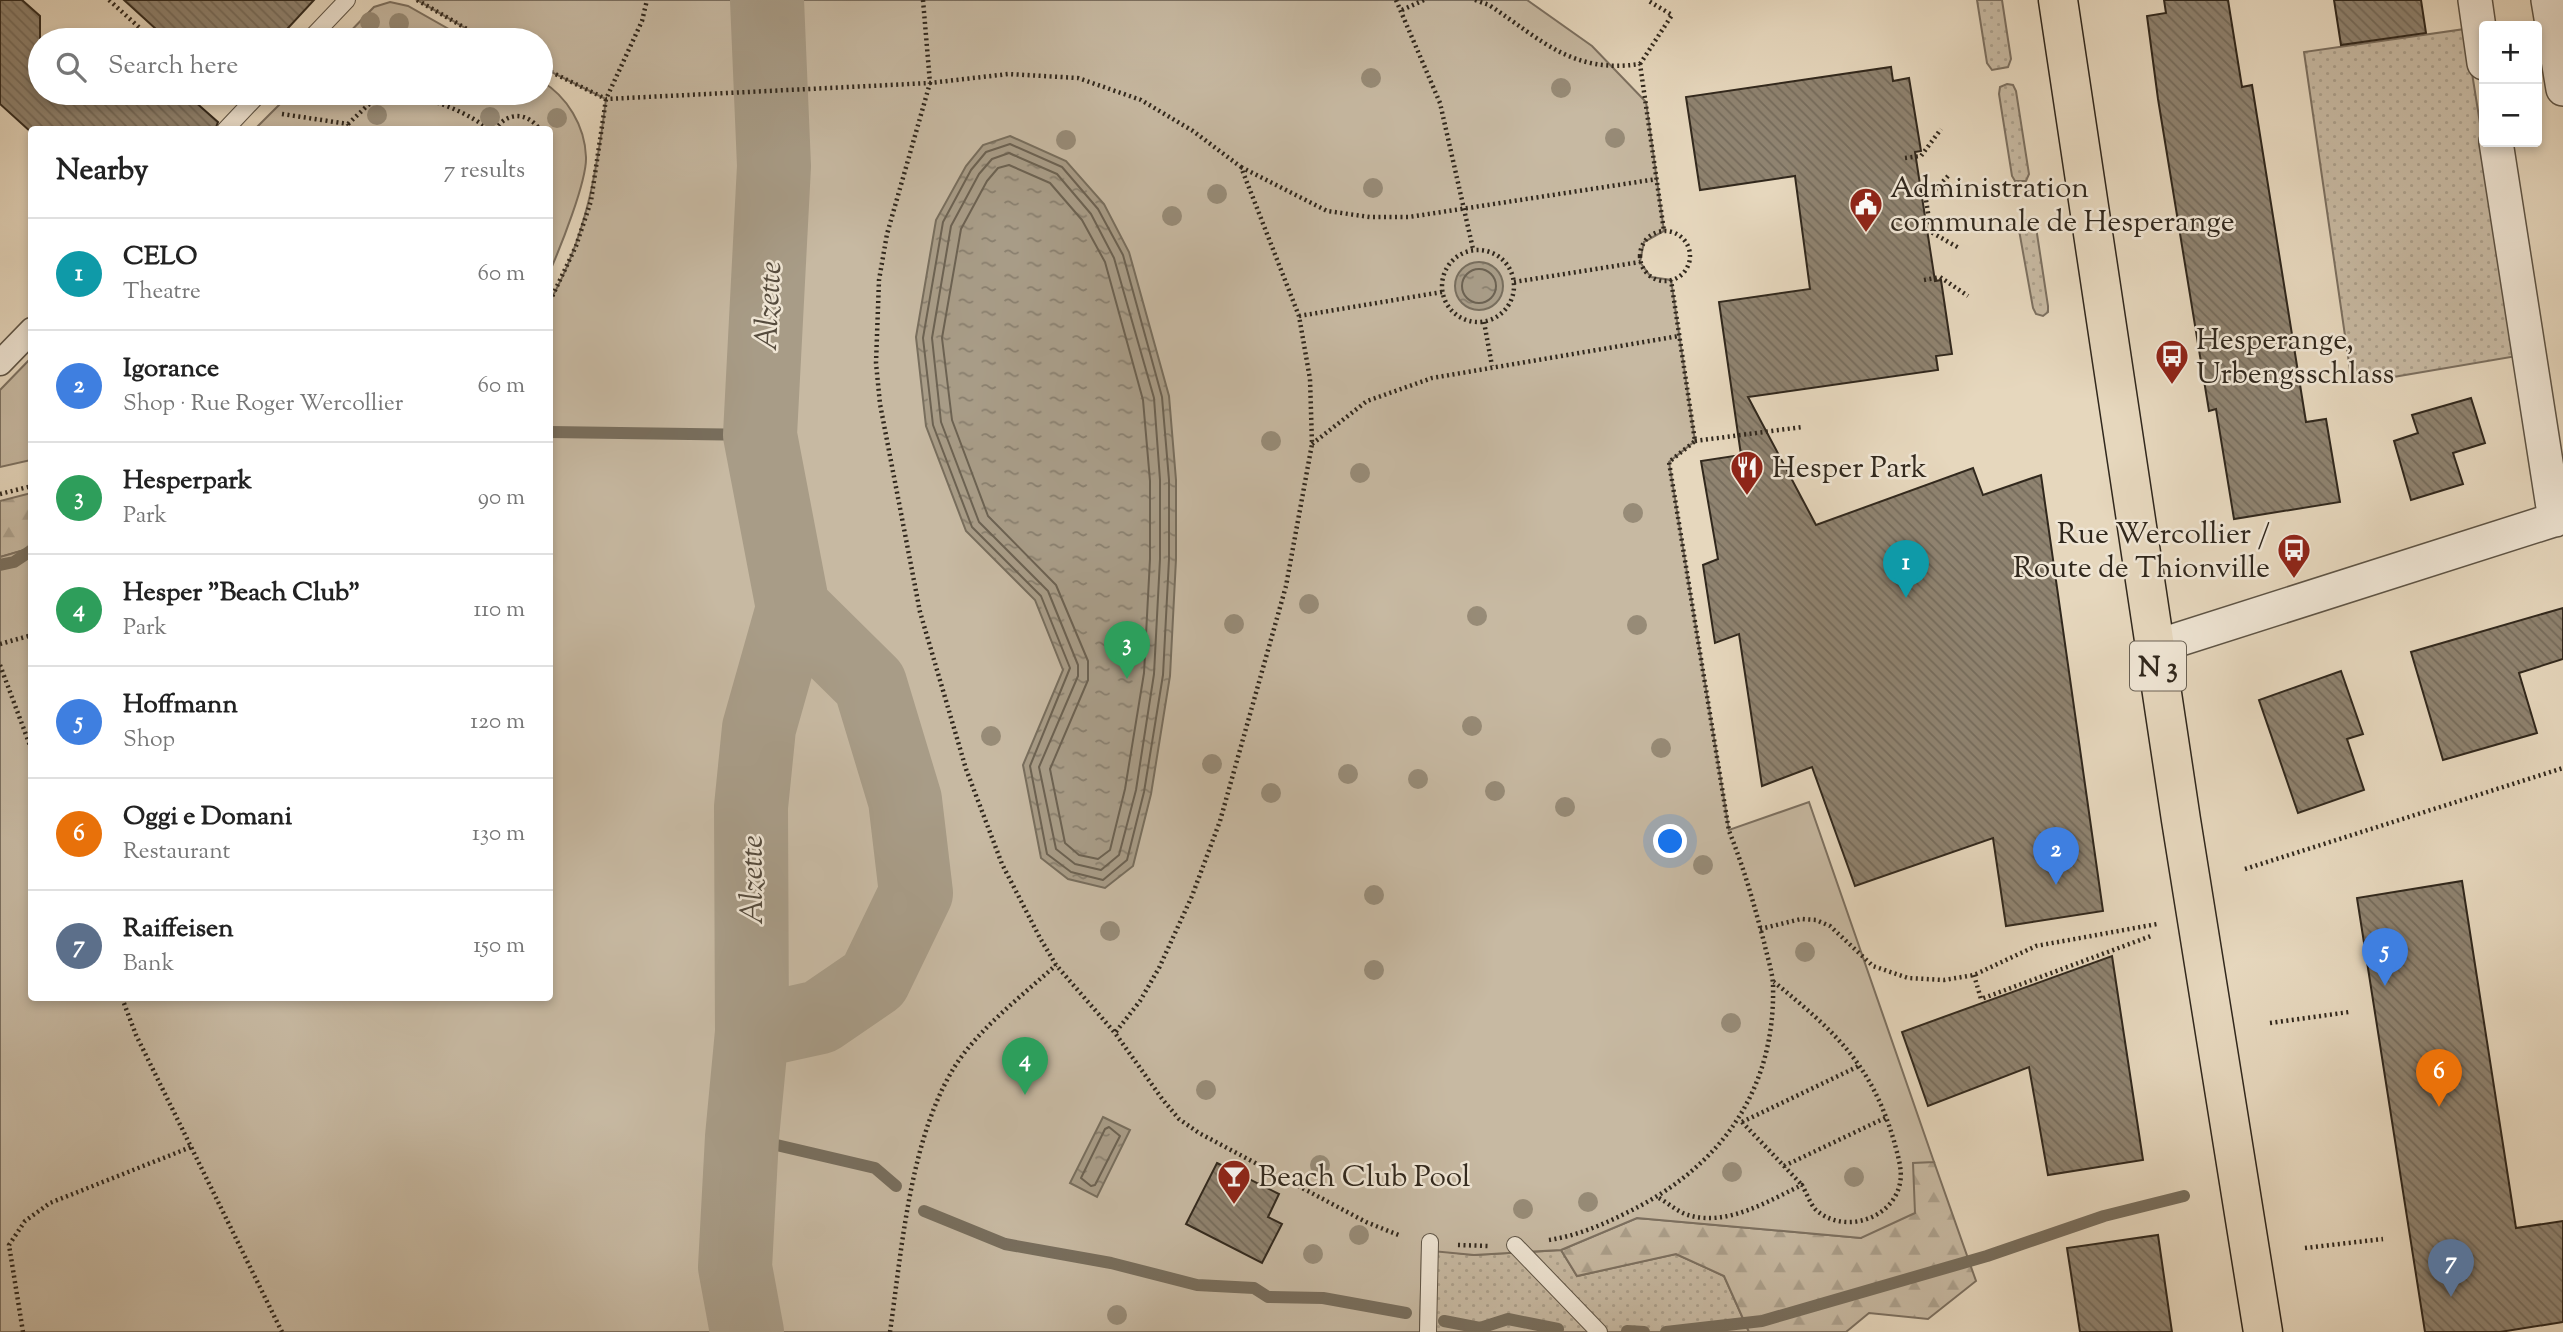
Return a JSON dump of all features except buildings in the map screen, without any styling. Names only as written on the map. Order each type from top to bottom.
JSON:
[{"type":"main road","name":"N 3","points":[[2058,0],[2155,647],[2263,1332]]},
{"type":"street","points":[[2475,0],[2479,28]]},
{"type":"street","points":[[2548,0],[2563,89]]},
{"type":"street","points":[[2155,647],[2559,519],[2497,147]]},
{"type":"street","points":[[0,363],[28,334]]},
{"type":"lane","points":[[320,28],[347,0]]},
{"type":"lane","points":[[229,126],[248,105]]},
{"type":"lane","points":[[1428,1332],[1430,1242]]},
{"type":"lane","points":[[1514,1245],[1599,1332]]},
{"type":"path","points":[[109,0],[140,28]]},
{"type":"path","points":[[417,0],[465,28]]},
{"type":"path","points":[[553,295],[576,246],[591,201],[606,99],[642,21],[647,0]]},
{"type":"path","points":[[923,0],[930,83],[887,234],[879,280],[876,363],[880,404],[920,612],[940,688],[1002,864],[1056,965],[1115,1033],[1179,1119],[1199,1133],[1366,1222],[1396,1235],[1474,1247],[1563,1238],[1607,1223],[1659,1198],[1706,1161],[1740,1120],[1759,1081],[1770,1034],[1773,982],[1750,884],[1729,831],[1669,461],[1695,441],[1802,427]]},
{"type":"path","points":[[1396,0],[1440,103],[1466,208],[1473,249]]},
{"type":"path","points":[[1402,10],[1424,0]]},
{"type":"path","points":[[1475,0],[1491,3],[1574,61],[1612,68],[1640,64]]},
{"type":"path","points":[[1647,0],[1672,15],[1640,64],[1664,231]]},
{"type":"path","points":[[553,73],[606,99],[930,83],[1008,74],[1078,78],[1141,100],[1193,131],[1241,167],[1326,211],[1370,218],[1409,217],[1657,179]]},
{"type":"path","points":[[264,105],[271,112],[344,126]]},
{"type":"path","points":[[350,126],[368,105]]},
{"type":"path","points":[[447,105],[467,113],[486,126]]},
{"type":"path","points":[[496,126],[504,119],[520,116],[538,126]]},
{"type":"path","points":[[1905,158],[1921,156],[1941,129]]},
{"type":"path","points":[[1115,1033],[1140,1001],[1159,968],[1192,896],[1220,821],[1286,586],[1312,444],[1310,379],[1298,316],[1241,167]]},
{"type":"path","points":[[1948,176],[1926,200],[1931,232],[1959,248]]},
{"type":"path","points":[[1664,231],[1679,235],[1685,241],[1690,256],[1684,271],[1671,280],[1651,277],[1640,262],[1644,242],[1664,231]]},
{"type":"path","points":[[1473,249],[1496,253],[1511,271],[1514,282],[1510,303],[1504,312],[1484,322],[1462,319],[1445,303],[1442,292],[1445,269],[1452,260],[1473,249]]},
{"type":"path","points":[[1514,282],[1640,262]]},
{"type":"path","points":[[1924,280],[1940,277],[1968,296]]},
{"type":"path","points":[[1671,280],[1695,441]]},
{"type":"path","points":[[1298,316],[1442,292]]},
{"type":"path","points":[[1484,322],[1492,366]]},
{"type":"path","points":[[1312,444],[1367,401],[1432,378],[1679,336]]},
{"type":"path","points":[[0,494],[28,487]]},
{"type":"path","points":[[0,644],[28,636]]},
{"type":"path","points":[[0,665],[28,740]]},
{"type":"path","points":[[2245,869],[2563,768]]},
{"type":"path","points":[[1760,929],[1801,919],[1816,920],[1830,926],[1874,966],[1908,978],[1944,980],[1973,975],[2036,946],[2197,919]]},
{"type":"path","points":[[1973,975],[1981,999],[2151,936]]},
{"type":"path","points":[[890,1332],[905,1222],[930,1115],[958,1062],[997,1019],[1056,965]]},
{"type":"path","points":[[1740,1120],[1802,1185],[1815,1209],[1839,1222],[1866,1221],[1889,1207],[1900,1183],[1898,1157],[1887,1117],[1861,1065],[1830,1028],[1773,982]]},
{"type":"path","points":[[123,1001],[135,1035],[282,1332]]},
{"type":"path","points":[[2270,1023],[2349,1012]]},
{"type":"path","points":[[1740,1120],[1861,1065]]},
{"type":"path","points":[[1784,1166],[1887,1117]]},
{"type":"path","points":[[23,1332],[9,1245],[25,1222],[50,1203],[191,1147]]},
{"type":"path","points":[[1659,1198],[1687,1214],[1719,1218],[1749,1209],[1802,1185]]},
{"type":"path","points":[[2305,1248],[2384,1239]]},
{"type":"green space","points":[[417,0],[1527,0],[1592,46],[1646,102],[1664,231],[1644,242],[1640,262],[1651,277],[1671,280],[1695,441],[1669,462],[1729,830],[1809,802],[1934,1162],[1913,1163],[1915,1213],[1861,1238],[1637,1218],[1561,1250],[1474,1255],[1422,1250],[1420,1332],[0,1332],[0,557],[28,549],[28,1001],[553,1001],[553,295],[573,253],[588,203],[599,152],[606,99],[553,73],[553,28],[465,28]]},
{"type":"green space","points":[[1977,0],[2002,0],[2011,59],[2008,67],[1992,70],[1987,63]]},
{"type":"green space","points":[[390,2],[408,6],[447,28],[354,28],[374,7]]},
{"type":"green space","points":[[2465,29],[2479,117],[2479,147],[2484,147],[2517,356],[2352,384],[2304,52]]},
{"type":"green space","points":[[2013,85],[2016,91],[2029,174],[2026,181],[2015,181],[2012,176],[1999,94],[2000,87]]},
{"type":"green space","points":[[553,90],[566,103],[578,123],[585,145],[585,168],[578,198],[553,264],[553,126],[258,126],[279,105],[553,105]]},
{"type":"green space","points":[[2025,220],[2032,221],[2036,227],[2048,306],[2048,312],[2043,316],[2036,314],[2033,308],[2019,230]]},
{"type":"green space","points":[[28,361],[28,461],[0,467],[0,390]]},
{"type":"green space","points":[[28,494],[28,549],[0,557],[0,501]]},
{"type":"green space","points":[[1913,1162],[1934,1162],[1976,1281],[1928,1319],[1869,1313],[1846,1332],[1749,1332],[1724,1276],[1676,1254],[1577,1276],[1561,1250],[1637,1218],[1861,1238]]},
{"type":"green space","points":[[1422,1249],[1474,1255],[1561,1250],[1577,1276],[1676,1254],[1724,1276],[1749,1332],[1420,1332]]},
{"type":"water","points":[[1010,136],[1066,161],[1104,204],[1129,252],[1169,396],[1176,480],[1176,559],[1170,676],[1151,794],[1133,866],[1105,888],[1068,879],[1041,858],[1023,765],[1063,670],[1035,600],[966,531],[926,426],[916,337],[936,220],[966,166],[983,145]]},
{"type":"water","points":[[1479,262],[1496,269],[1503,286],[1496,303],[1479,310],[1462,303],[1455,286],[1462,269]]},
{"type":"water","points":[[1103,1117],[1130,1130],[1097,1197],[1070,1183]]},
{"type":"waterway","name":"Alzette","points":[[747,1332],[735,1267],[742,1137],[752,1032],[751,807],[759,728],[793,608],[760,435],[774,166],[767,0]]},
{"type":"waterway","points":[[553,432],[760,435]]},
{"type":"waterway","points":[[0,565],[14,562],[28,553]]},
{"type":"waterway","name":"Alzette","points":[[752,1032],[820,1017],[874,980],[916,893],[905,800],[870,684],[793,608]]},
{"type":"waterway","points":[[742,1137],[875,1168],[896,1186]]},
{"type":"waterway","points":[[1666,1332],[1762,1321],[1987,1256],[2104,1216],[2184,1196]]},
{"type":"waterway","points":[[924,1211],[1005,1244],[1111,1263],[1197,1285],[1254,1288],[1268,1297],[1323,1298],[1406,1313]]},
{"type":"waterway","points":[[1444,1321],[1480,1328],[1508,1319],[1558,1329]]},
{"type":"waterway","points":[[1627,1331],[1644,1332]]},
{"type":"place","name":"Administration communale de Hesperange","points":[[1866,234]]},
{"type":"place","name":"Hesperange, Urbengsschlass","points":[[2172,386]]},
{"type":"place","name":"Hesper Park","points":[[1747,497]]},
{"type":"place","name":"Rue Wercollier / Route de Thionville","points":[[2294,580]]},
{"type":"place","name":"CELO","points":[[1906,598]]},
{"type":"place","name":"Hesperpark","points":[[1127,679]]},
{"type":"place","name":"Igorance","points":[[2056,885]]},
{"type":"place","name":"Hoffmann","points":[[2385,986]]},
{"type":"place","name":"Hesper \"Beach Club\"","points":[[1025,1095]]},
{"type":"place","name":"Oggi e Domani","points":[[2439,1107]]},
{"type":"place","name":"Beach Club Pool","points":[[1234,1206]]},
{"type":"place","name":"Raiffeisen","points":[[2451,1297]]}]
